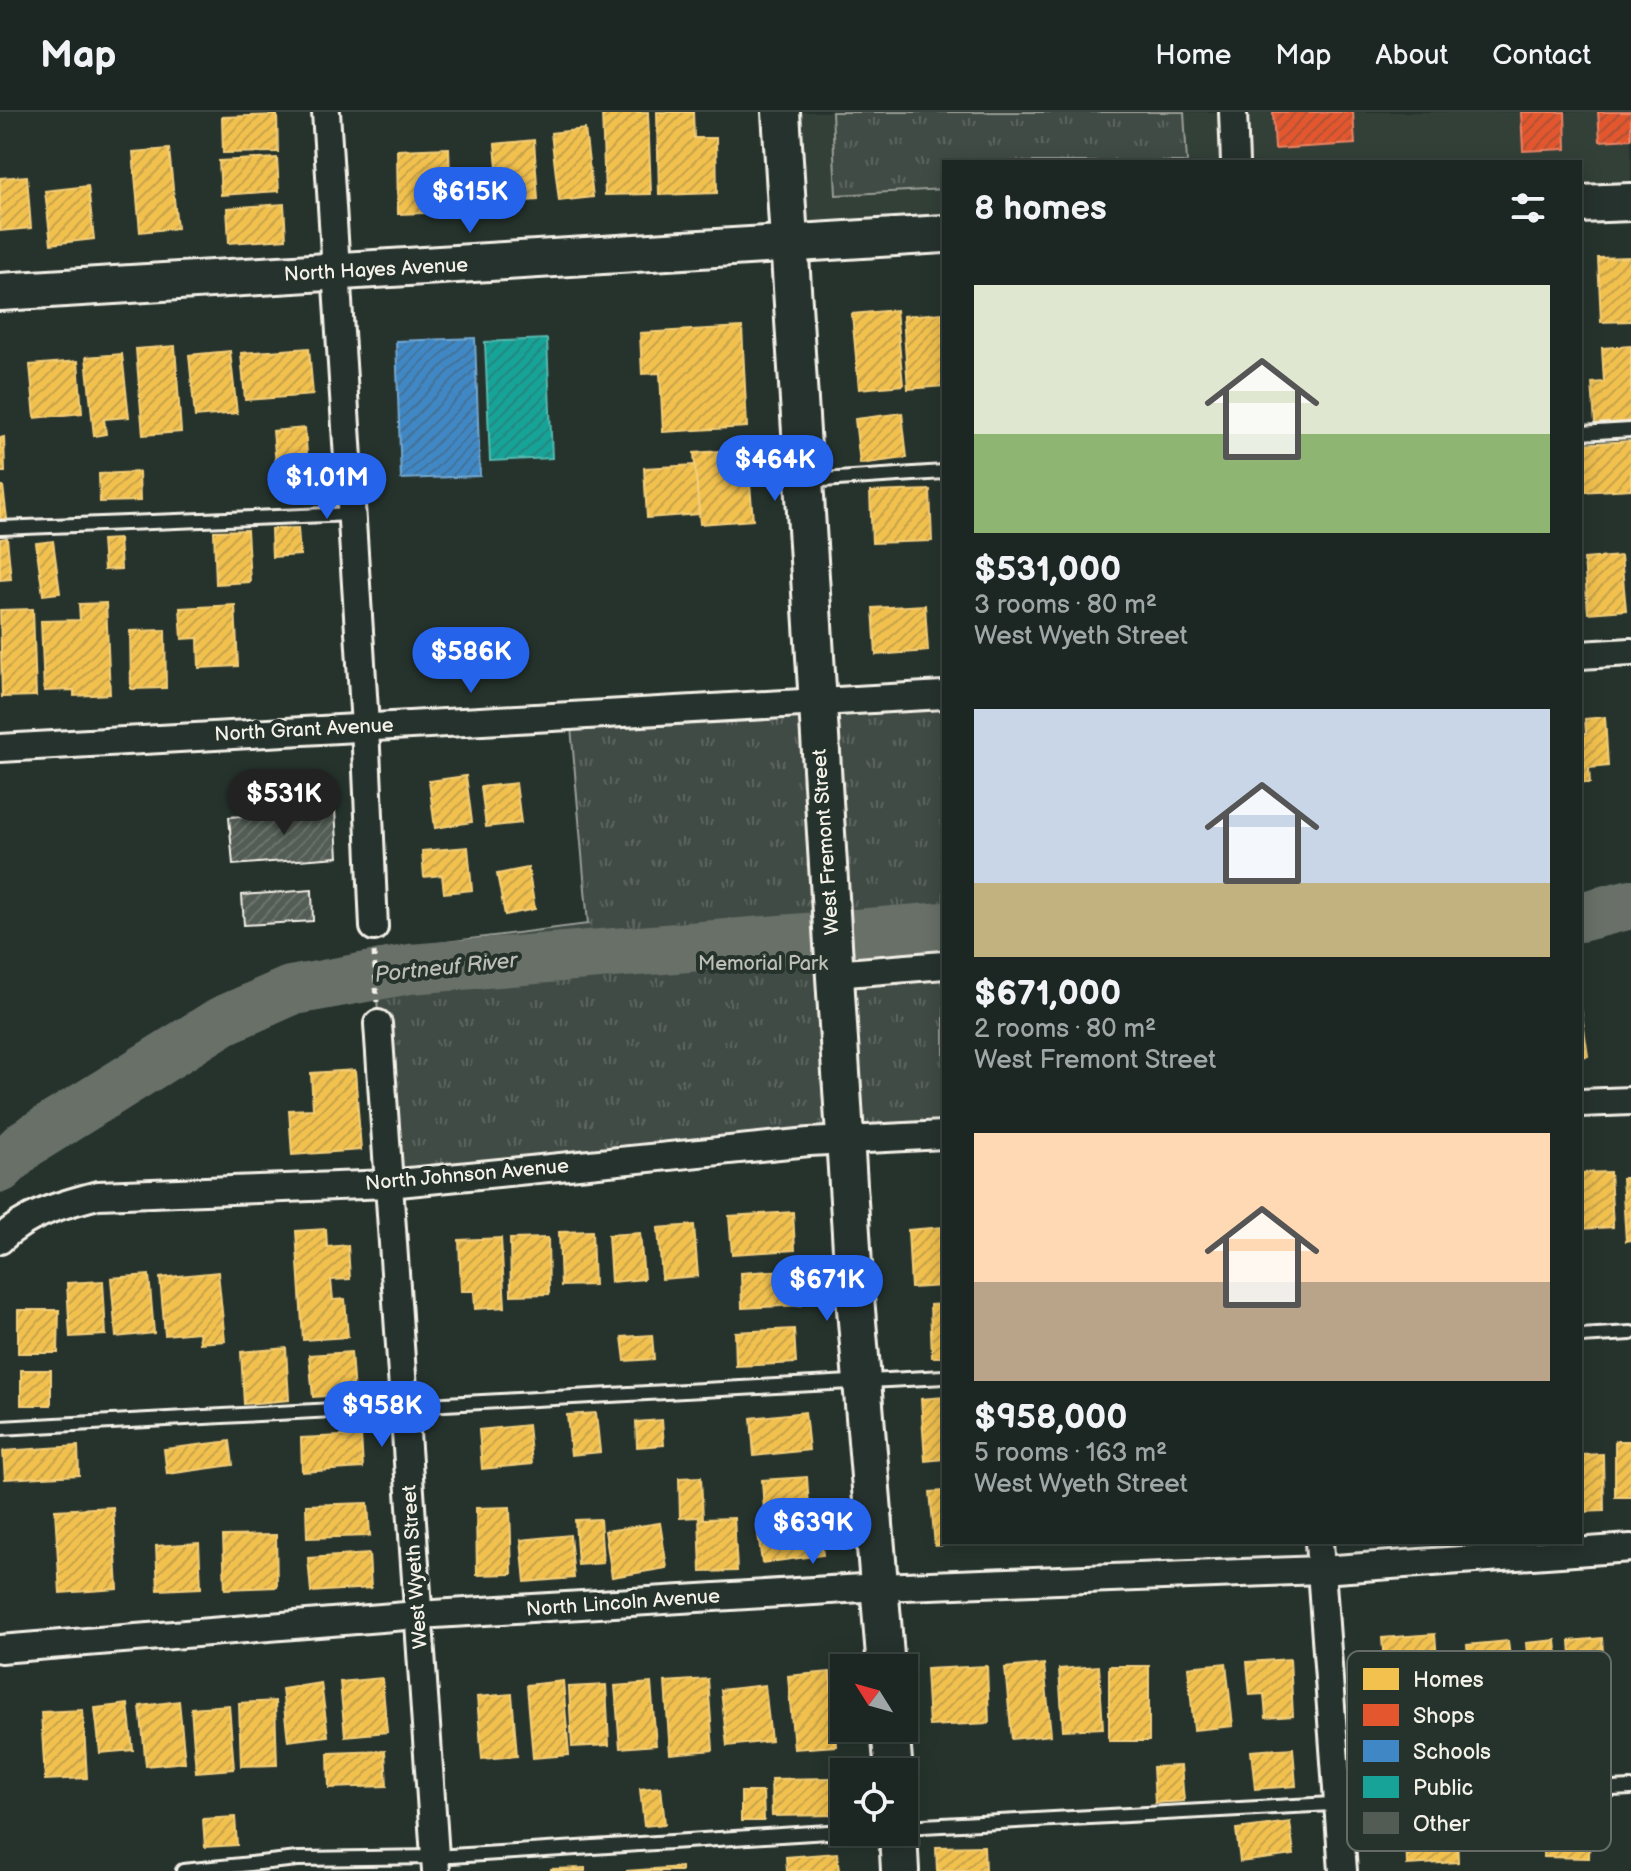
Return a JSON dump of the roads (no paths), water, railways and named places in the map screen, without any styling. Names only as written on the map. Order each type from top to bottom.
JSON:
[{"type":"street","points":[[326,112],[365,726],[374,939]]},
{"type":"street","name":"West Fremont Street","points":[[781,112],[834,974],[862,1383],[885,1654]]},
{"type":"street","points":[[1233,112],[1235,160]]},
{"type":"street","points":[[1582,204],[1631,202]]},
{"type":"street","name":"North Hayes Avenue","points":[[0,292],[942,234]]},
{"type":"street","points":[[1582,655],[1631,652]]},
{"type":"street","name":"North Grant Avenue","points":[[0,748],[942,695]]},
{"type":"street","points":[[834,974],[942,965]]},
{"type":"street","name":"West Wyeth Street","points":[[378,1017],[435,1864]]},
{"type":"street","points":[[1582,1103],[1631,1101]]},
{"type":"street","name":"North Johnson Avenue","points":[[0,1240],[11,1229],[53,1207],[98,1195],[389,1184],[846,1140],[942,1135]]},
{"type":"street","points":[[1319,1544],[1343,1871]]},
{"type":"street","name":"North Lincoln Avenue","points":[[0,1649],[418,1615],[879,1587],[1321,1570],[1631,1548]]},
{"type":"street","points":[[899,1846],[900,1871]]},
{"type":"lane","points":[[1582,433],[1631,430]]},
{"type":"lane","points":[[804,481],[942,472]]},
{"type":"lane","points":[[0,528],[352,514]]},
{"type":"lane","points":[[1582,1336],[1631,1333]]},
{"type":"lane","points":[[0,1428],[942,1377]]},
{"type":"lane","points":[[1611,1789],[1631,1788]]},
{"type":"lane","points":[[918,1826],[1347,1802]]},
{"type":"lane","points":[[183,1871],[298,1859],[435,1864],[830,1832]]},
{"type":"waterway","name":"Portneuf River","points":[[1582,916],[1631,904]]},
{"type":"waterway","name":"Portneuf River","points":[[0,1168],[25,1144],[222,1021],[290,991],[410,969],[942,927]]},
{"type":"park label","name":"Memorial Park","points":[[763,964]]}]
